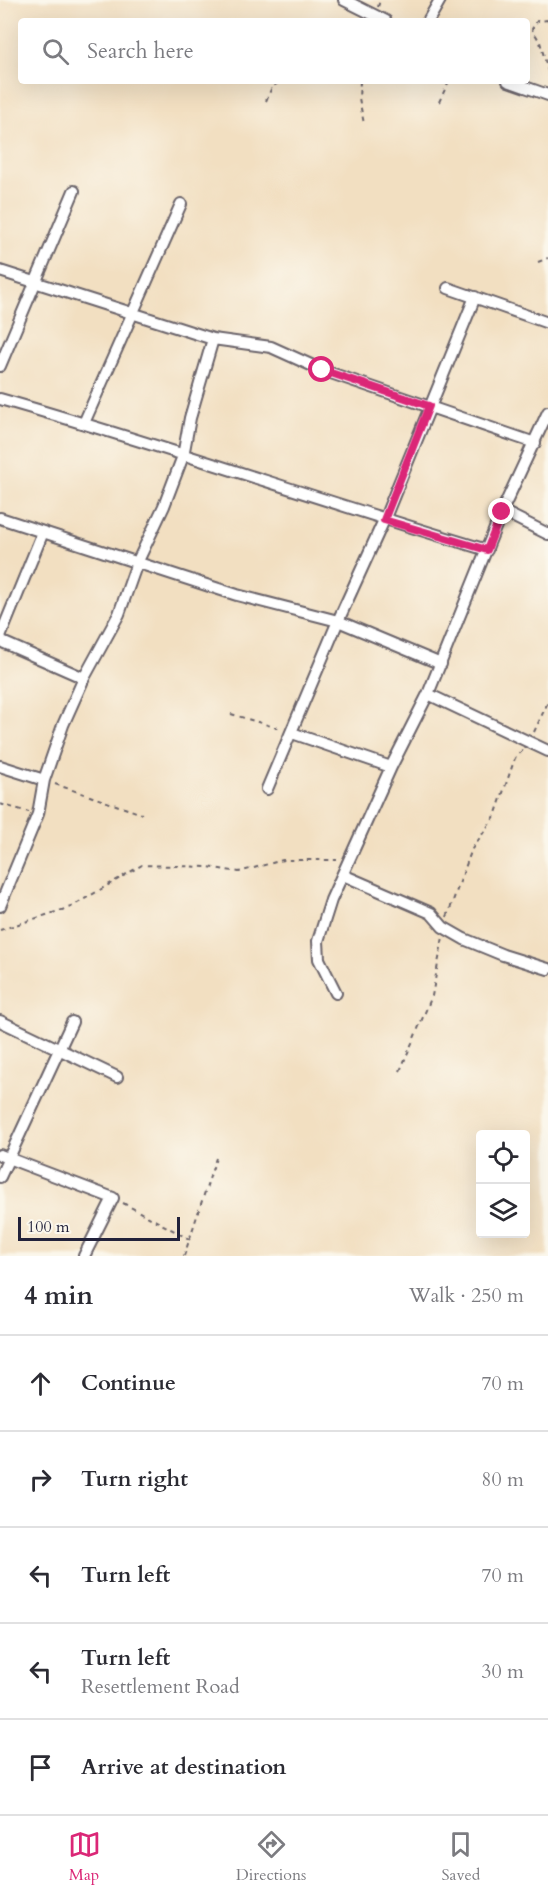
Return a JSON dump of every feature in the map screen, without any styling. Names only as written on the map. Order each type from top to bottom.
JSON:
[{"type":"street","points":[[344,0],[380,18]]},
{"type":"street","points":[[430,18],[440,0]]},
{"type":"street","points":[[517,84],[548,95]]},
{"type":"street","points":[[0,366],[74,190]]},
{"type":"street","points":[[84,423],[181,204]]},
{"type":"street","points":[[0,272],[213,339],[271,347],[322,370],[535,443]]},
{"type":"street","points":[[448,288],[548,323]]},
{"type":"street","points":[[267,789],[338,621],[384,520],[475,297]]},
{"type":"street","points":[[0,906],[38,814],[44,780],[84,678],[119,614],[137,563],[164,506],[183,456],[190,418],[213,339]]},
{"type":"street","points":[[0,399],[84,423],[325,499],[384,520],[487,550]]},
{"type":"street","points":[[336,993],[319,959],[318,941],[331,900],[391,767],[428,694],[502,512],[548,412]]},
{"type":"street","points":[[502,512],[548,534]]},
{"type":"street","points":[[0,518],[237,595],[338,621],[441,664]]},
{"type":"street","points":[[43,532],[0,639],[84,678]]},
{"type":"street","points":[[428,694],[548,751]]},
{"type":"street","points":[[292,732],[391,767]]},
{"type":"street","points":[[0,766],[44,780]]},
{"type":"street","points":[[343,875],[431,913],[443,927],[464,939],[503,955],[548,968]]},
{"type":"street","points":[[0,1021],[117,1077]]},
{"type":"street","points":[[0,1178],[4,1157],[72,1022]]},
{"type":"street","points":[[4,1157],[113,1198],[84,1256]]},
{"type":"path","points":[[548,20],[537,21],[532,29],[540,42],[548,71]]},
{"type":"path","points":[[266,101],[272,87],[276,84]]},
{"type":"path","points":[[360,84],[359,98],[364,124]]},
{"type":"path","points":[[439,102],[448,84]]},
{"type":"path","points":[[538,262],[548,258]]},
{"type":"path","points":[[400,1071],[432,996],[443,927],[472,849],[495,816],[515,758],[530,742],[548,702]]},
{"type":"path","points":[[231,714],[292,732]]},
{"type":"path","points":[[44,780],[142,814]]},
{"type":"path","points":[[0,804],[38,814]]},
{"type":"path","points":[[0,930],[71,907],[142,865],[208,867],[239,872],[282,860],[349,858]]},
{"type":"path","points":[[184,1256],[216,1158]]},
{"type":"path","points":[[113,1198],[191,1240]]},
{"type":"route","points":[[322,370],[429,406],[384,520],[487,550],[502,512]]}]
